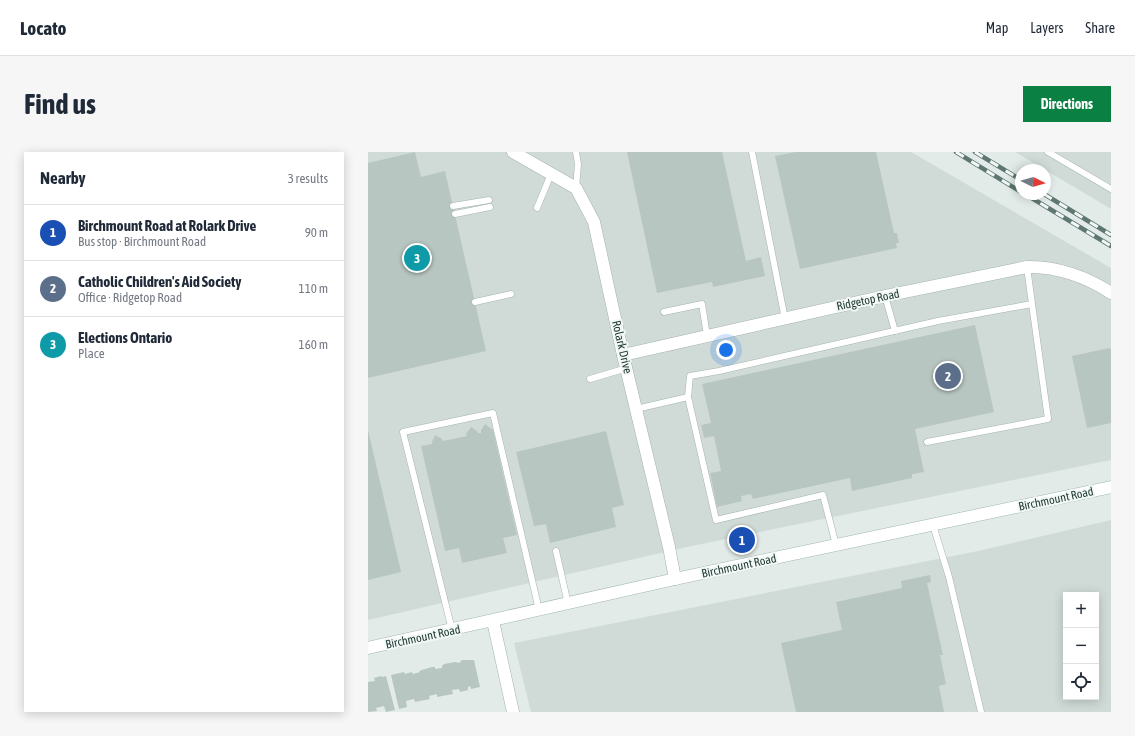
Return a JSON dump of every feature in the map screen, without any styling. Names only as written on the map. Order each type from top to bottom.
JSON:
[{"type":"street","points":[[513,152],[576,188]]},
{"type":"street","name":"Rolark Drive","points":[[576,188],[594,222],[623,355],[669,547],[675,579]]},
{"type":"street","name":"Ridgetop Road","points":[[623,355],[885,296],[1027,267],[1049,269],[1068,273],[1087,280],[1111,293]]},
{"type":"street","name":"Birchmount Road","points":[[368,648],[539,611],[675,579],[1111,487]]},
{"type":"street","points":[[493,621],[513,712]]},
{"type":"lane","points":[[576,152],[578,164],[576,188]]},
{"type":"lane","points":[[752,152],[785,319]]},
{"type":"lane","points":[[1048,152],[1111,189]]},
{"type":"lane","points":[[537,208],[551,174]]},
{"type":"lane","points":[[453,206],[489,200]]},
{"type":"lane","points":[[455,214],[490,207]]},
{"type":"lane","points":[[927,442],[1048,419],[1027,267]]},
{"type":"lane","points":[[475,302],[511,294]]},
{"type":"lane","points":[[885,296],[895,331]]},
{"type":"lane","points":[[664,312],[702,304],[706,336]]},
{"type":"lane","points":[[836,545],[823,495],[716,520],[688,397],[690,376],[719,371],[938,321],[1032,304]]},
{"type":"lane","points":[[590,379],[627,368]]},
{"type":"lane","points":[[636,409],[688,397]]},
{"type":"lane","points":[[452,630],[403,432],[493,414],[539,611]]},
{"type":"lane","points":[[933,525],[949,576],[981,712]]},
{"type":"lane","points":[[556,552],[568,604]]},
{"type":"shaded area","points":[[368,152],[911,152],[1111,268],[1111,460],[687,547],[368,620]]},
{"type":"shaded area","points":[[1015,152],[1111,152],[1111,209],[1051,173],[1051,164],[1035,164]]},
{"type":"shaded area","points":[[1111,520],[1111,712],[531,712],[514,643],[978,551]]},
{"type":"building","points":[[415,152],[421,177],[445,171],[486,351],[368,378],[368,163]]},
{"type":"building","points":[[627,152],[722,152],[746,261],[761,257],[765,276],[713,287],[712,282],[657,293]]},
{"type":"building","points":[[796,152],[876,152],[894,233],[897,233],[899,243],[896,243],[897,248],[800,269],[775,156]]},
{"type":"building","points":[[975,325],[994,412],[915,429],[924,472],[912,474],[912,478],[852,491],[850,478],[753,499],[751,494],[741,496],[742,501],[717,507],[710,473],[721,471],[714,436],[704,438],[701,425],[711,423],[702,384]]},
{"type":"building","points":[[1109,348],[1111,349],[1111,423],[1087,428],[1072,356]]},
{"type":"building","points":[[485,424],[493,430],[517,535],[503,538],[507,553],[462,563],[459,548],[445,551],[421,446],[432,444],[435,435],[443,441],[467,436],[466,434],[471,427],[478,433],[481,433],[481,430]]},
{"type":"building","points":[[368,430],[401,572],[368,580]]},
{"type":"building","points":[[606,431],[624,505],[612,508],[616,527],[550,543],[546,524],[534,526],[516,452]]},
{"type":"building","points":[[930,575],[931,582],[927,583],[943,655],[940,655],[946,684],[939,686],[944,712],[796,712],[781,643],[842,630],[836,602],[902,588],[901,581]]},
{"type":"building","points":[[462,660],[474,660],[480,687],[471,689],[470,686],[468,687],[468,690],[460,692],[459,689],[452,690],[453,694],[437,697],[437,694],[429,696],[430,699],[415,702],[414,699],[406,701],[407,707],[399,709],[391,675],[404,672],[405,674],[412,672],[413,674],[432,667],[435,667],[435,669],[442,668],[444,664],[455,662],[460,663]]},
{"type":"building","points":[[386,676],[395,710],[386,712],[384,706],[376,708],[377,711],[368,712],[368,682],[375,681],[374,678]]},
{"type":"railway","points":[[956,152],[1015,188]]},
{"type":"railway","points":[[975,152],[1015,176]]},
{"type":"railway","points":[[1051,198],[1111,235]]},
{"type":"railway","points":[[1035,200],[1111,246]]},
{"type":"place","name":"Elections Ontario","points":[[417,258]]},
{"type":"place","name":"Catholic Children's Aid Society","points":[[948,376]]},
{"type":"place","name":"Birchmount Road at Rolark Drive","points":[[742,540]]}]
